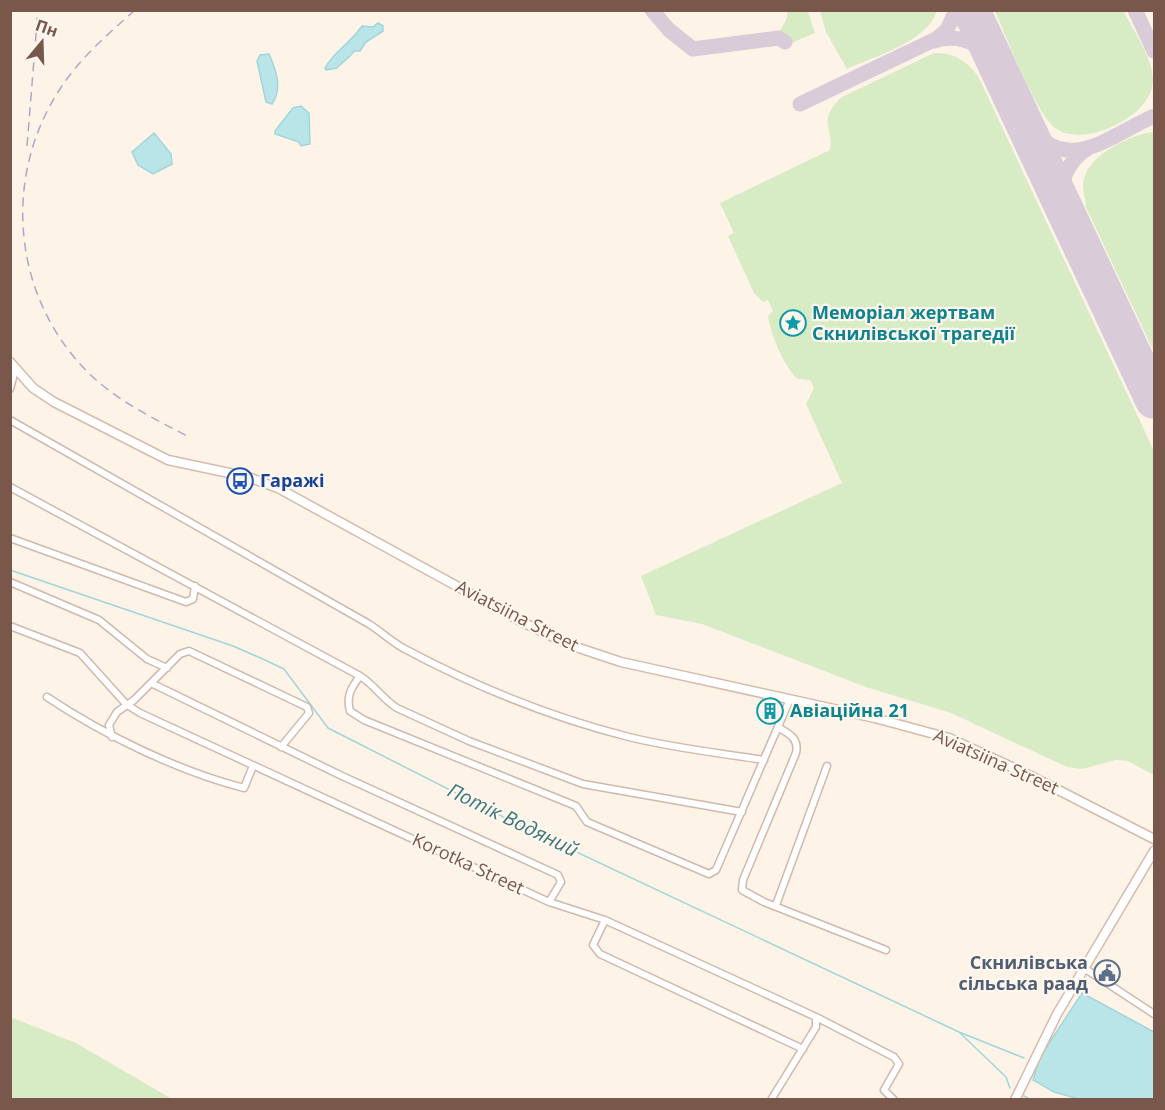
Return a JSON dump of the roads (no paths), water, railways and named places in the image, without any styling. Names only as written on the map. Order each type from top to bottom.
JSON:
[{"type":"street","points":[[10,389],[13,366]]},
{"type":"street","name":"Aviatsiina Street","points":[[13,366],[33,388],[54,402],[168,460],[248,477],[278,488],[524,623],[570,645],[643,668],[903,724],[949,738],[1029,775],[1155,839]]},
{"type":"street","points":[[10,420],[369,624],[401,647],[470,680],[519,702],[590,726],[631,737],[764,760]]},
{"type":"street","points":[[10,487],[360,676],[376,686],[387,702],[397,708],[469,741],[584,784],[742,812]]},
{"type":"street","points":[[10,538],[186,602],[193,599],[195,586]]},
{"type":"street","points":[[10,582],[99,620],[147,659],[166,668]]},
{"type":"street","name":"Korotka Street","points":[[10,626],[80,653],[126,704],[140,713],[549,902],[605,920],[816,1017],[898,1061],[884,1090],[894,1100]]},
{"type":"street","points":[[112,737],[110,725],[112,719],[182,652],[189,651],[308,707],[309,714],[281,747]]},
{"type":"street","points":[[360,676],[349,693],[347,702],[350,711],[364,720],[576,806],[586,822],[709,874],[716,870],[790,699]]},
{"type":"street","points":[[151,683],[281,747],[558,875],[561,882],[549,902]]},
{"type":"street","points":[[47,697],[112,737],[243,788],[246,787],[253,766]]},
{"type":"street","points":[[778,728],[791,734],[797,743],[796,753],[742,885],[745,894],[886,950]]},
{"type":"street","points":[[776,905],[827,766]]},
{"type":"street","points":[[1015,1100],[1057,1014],[1155,851]]},
{"type":"street","points":[[605,920],[594,945],[600,954],[803,1049]]},
{"type":"street","points":[[1084,968],[1155,1014]]},
{"type":"street","points":[[771,1100],[816,1027],[816,1017]]},
{"type":"water","points":[[378,23],[383,26],[383,31],[366,42],[360,51],[354,51],[337,68],[326,70],[325,68],[333,57],[362,26],[373,27]]},
{"type":"water","points":[[269,54],[278,85],[272,104],[266,102],[257,61],[260,55]]},
{"type":"water","points":[[301,106],[309,113],[310,144],[301,146],[299,142],[275,134],[275,131],[293,108]]},
{"type":"water","points":[[154,133],[171,154],[172,164],[153,174],[138,165],[132,152]]},
{"type":"water","points":[[1082,993],[1154,1032],[1154,1099],[1079,1099],[1054,1092],[1033,1080],[1040,1057]]},
{"type":"waterway","name":"Потік Водяний","points":[[10,570],[233,646],[284,669],[328,728],[519,825],[959,1032],[1006,1077],[1010,1088]]},
{"type":"waterway","points":[[959,1032],[1024,1058]]},
{"type":"waterway","name":"Потік Водяний","points":[[1024,1096],[1031,1100]]},
{"type":"railway","points":[[27,146],[38,10]]},
{"type":"railway","points":[[135,10],[76,67],[60,89],[41,125],[29,162],[23,201],[24,240],[32,278],[46,315],[67,349],[95,379],[116,396],[187,436]]},
{"type":"place","name":"Меморіал жертвам Скнилівської трагедії","points":[[793,323]]},
{"type":"place","name":"Гаражі","points":[[240,481]]},
{"type":"place","name":"Авіаційна 21","points":[[770,711]]},
{"type":"place","name":"Скнилівська сільська раад","points":[[1107,973]]}]
